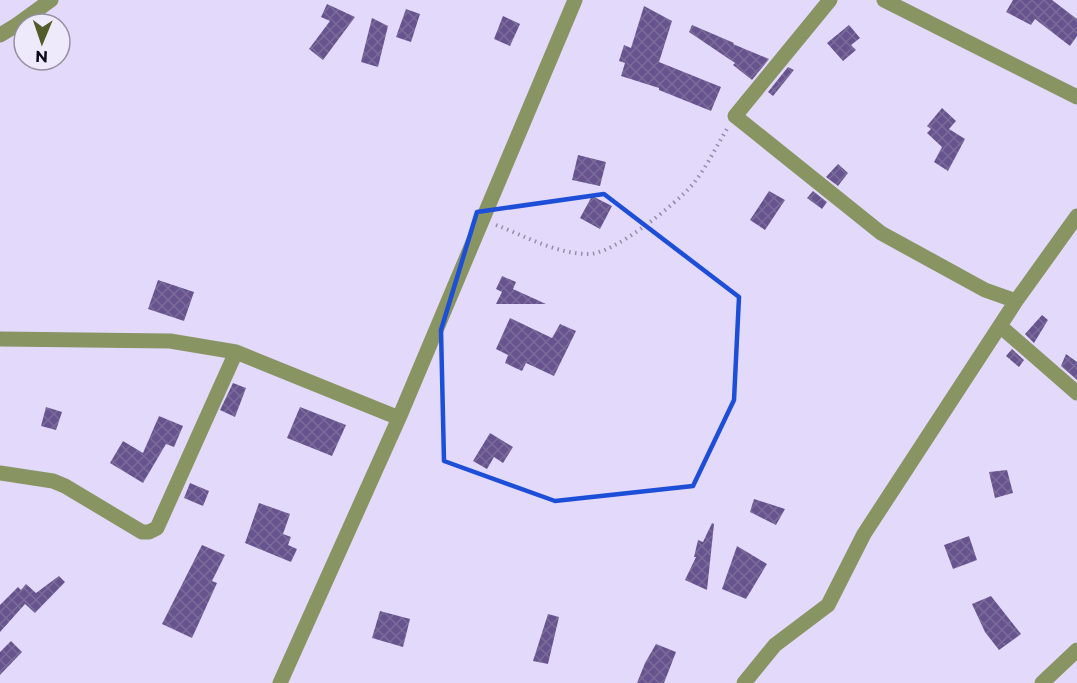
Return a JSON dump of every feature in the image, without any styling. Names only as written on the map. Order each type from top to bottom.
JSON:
[{"type":"street","points":[[0,34],[51,0]]},
{"type":"street","points":[[280,683],[399,418],[575,0]]},
{"type":"street","points":[[830,0],[735,116],[880,233],[985,290],[1016,301]]},
{"type":"street","points":[[884,0],[1077,96]]},
{"type":"street","points":[[744,683],[775,645],[828,605],[864,534],[1016,301],[1077,216]]},
{"type":"street","points":[[1000,326],[1077,393]]},
{"type":"street","points":[[0,339],[170,341],[236,352],[399,418]]},
{"type":"street","points":[[0,472],[53,481],[142,532],[149,532],[157,528],[236,352]]},
{"type":"street","points":[[1042,683],[1077,650]]},
{"type":"path","points":[[483,220],[568,253],[590,255],[607,250],[656,218],[692,184],[735,116]]},
{"type":"highlighted area","points":[[604,194],[739,297],[734,400],[693,486],[555,501],[444,461],[441,330],[477,212]]},
{"type":"building","points":[[1013,0],[1052,0],[1077,19],[1077,36],[1070,46],[1035,19],[1031,25],[1006,12]]},
{"type":"building","points":[[327,4],[355,17],[323,60],[309,49],[330,21],[321,17]]},
{"type":"building","points":[[644,6],[672,21],[659,62],[721,87],[711,111],[659,90],[659,88],[621,76],[625,63],[619,61],[624,45],[631,48]]},
{"type":"building","points":[[406,9],[420,14],[411,42],[396,37]]},
{"type":"building","points":[[503,16],[520,24],[510,46],[494,39]]},
{"type":"building","points":[[372,18],[388,26],[378,67],[361,62]]},
{"type":"building","points":[[692,25],[769,59],[752,80],[733,65],[735,63],[689,32]]},
{"type":"building","points":[[849,25],[860,38],[851,45],[856,50],[843,61],[827,43]]},
{"type":"building","points":[[788,67],[794,70],[773,96],[768,92]]},
{"type":"building","points":[[942,108],[956,121],[949,129],[965,139],[948,171],[934,162],[942,147],[927,133],[931,129],[927,126]]},
{"type":"building","points":[[578,155],[606,162],[600,186],[572,180]]},
{"type":"building","points":[[838,164],[848,173],[838,186],[826,177]]},
{"type":"building","points":[[769,191],[785,200],[765,230],[750,220]]},
{"type":"building","points":[[813,191],[827,202],[822,209],[807,198]]},
{"type":"building","points":[[592,196],[612,206],[600,229],[580,218]]},
{"type":"building","points":[[502,276],[516,282],[513,289],[546,304],[496,304],[502,292],[496,289]]},
{"type":"building","points":[[158,280],[194,292],[184,321],[148,309]]},
{"type":"building","points":[[1042,315],[1048,320],[1034,343],[1025,334]]},
{"type":"building","points":[[510,318],[552,338],[560,324],[576,331],[554,376],[526,363],[522,371],[505,363],[508,355],[496,349]]},
{"type":"building","points":[[1012,349],[1024,360],[1019,367],[1006,356]]},
{"type":"building","points":[[1066,354],[1077,362],[1077,380],[1061,366]]},
{"type":"building","points":[[233,383],[246,388],[235,417],[220,410]]},
{"type":"building","points":[[46,407],[62,412],[56,430],[41,426]]},
{"type":"building","points":[[300,407],[346,425],[332,456],[287,438]]},
{"type":"building","points":[[159,416],[183,426],[174,447],[166,444],[143,483],[110,463],[123,441],[143,453]]},
{"type":"building","points":[[490,433],[513,447],[503,463],[494,457],[487,469],[473,461]]},
{"type":"building","points":[[1007,470],[1013,493],[995,498],[989,472]]},
{"type":"building","points":[[190,483],[209,491],[203,506],[184,498]]},
{"type":"building","points":[[754,499],[785,509],[776,525],[750,512]]},
{"type":"building","points":[[259,503],[290,514],[283,534],[291,537],[288,545],[297,549],[291,562],[245,543]]},
{"type":"building","points":[[712,523],[714,524],[707,590],[685,580],[696,557],[694,557],[698,540],[703,542]]},
{"type":"building","points":[[969,536],[977,560],[953,569],[944,545]]},
{"type":"building","points":[[202,545],[225,555],[212,581],[217,583],[192,638],[162,624]]},
{"type":"building","points":[[737,546],[767,564],[746,599],[722,589]]},
{"type":"building","points":[[59,576],[65,582],[35,613],[25,604],[0,632],[0,605],[18,587],[21,590],[26,584],[36,593]]},
{"type":"building","points":[[991,596],[1021,634],[999,650],[985,632],[972,604]]},
{"type":"building","points":[[380,611],[410,619],[403,647],[372,638]]},
{"type":"building","points":[[548,614],[559,617],[548,664],[533,661]]},
{"type":"building","points":[[11,641],[22,652],[0,675],[0,652]]},
{"type":"building","points":[[656,644],[676,652],[664,683],[637,683],[645,663]]}]
